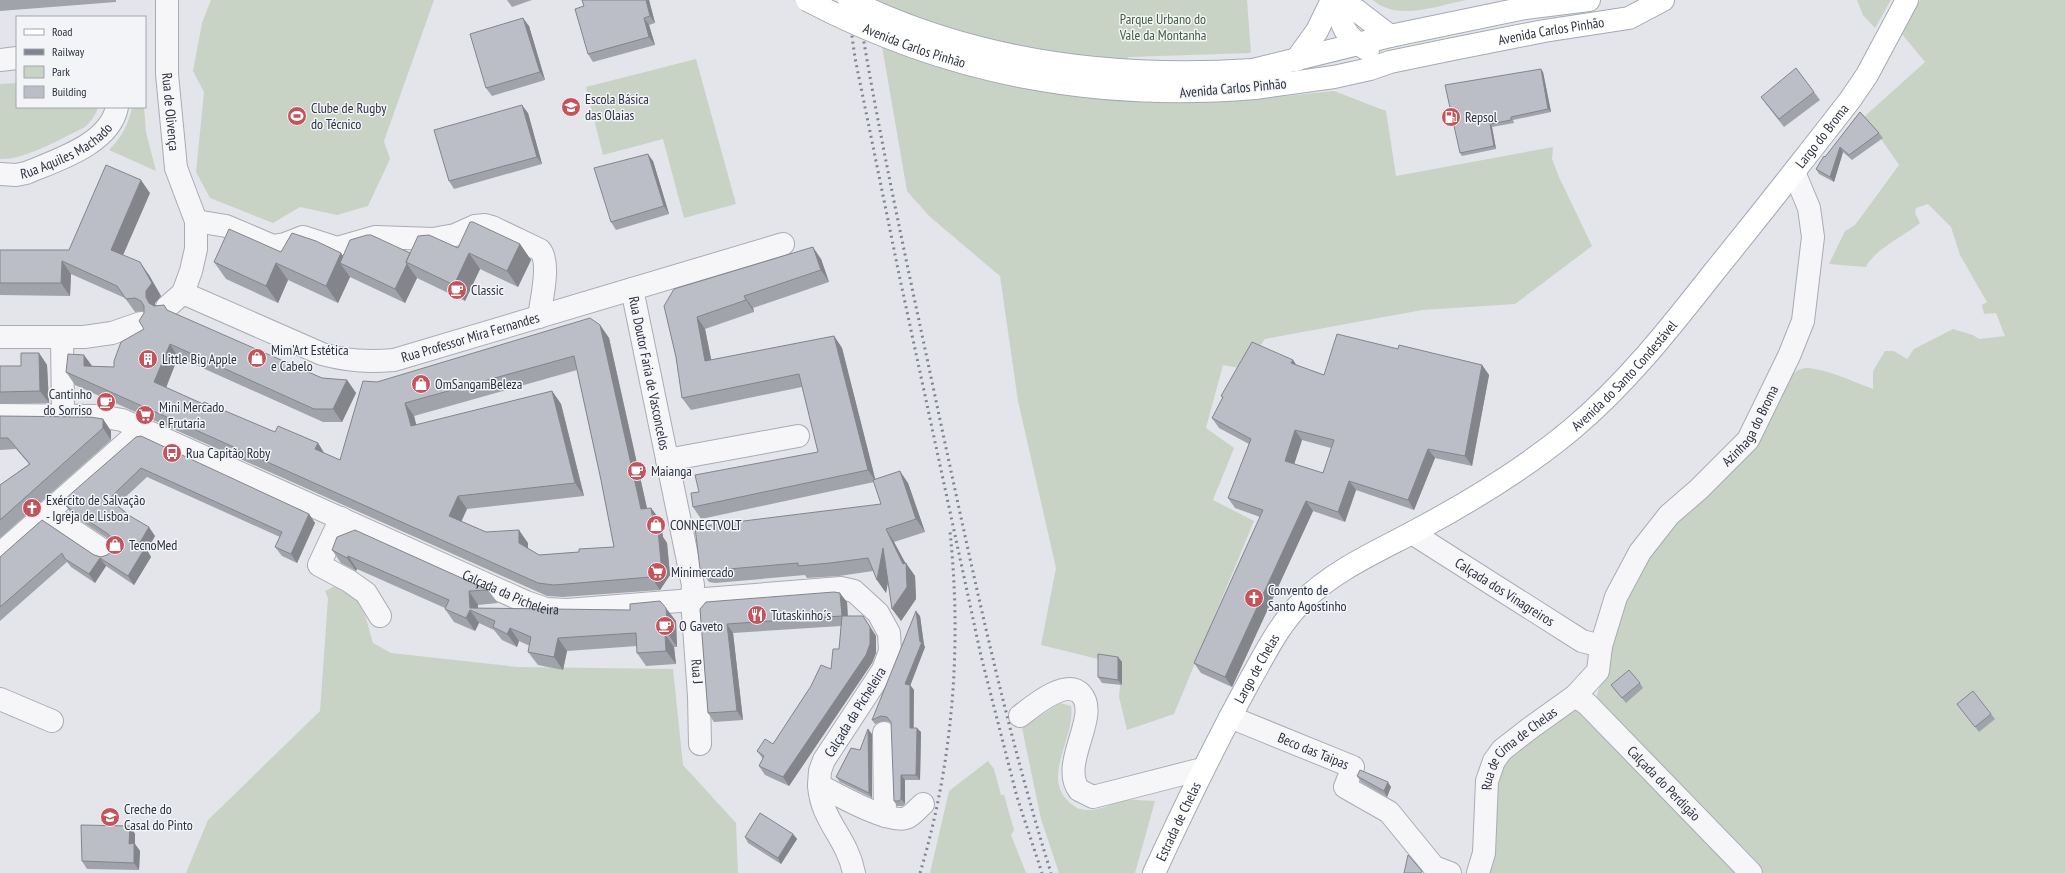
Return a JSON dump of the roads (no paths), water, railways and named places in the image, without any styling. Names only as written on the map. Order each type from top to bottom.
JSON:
[{"type":"main road","name":"Avenida Carlos Pinhão","points":[[807,0],[846,19],[891,38],[957,61],[1004,73],[1059,83],[1129,91],[1213,92],[1254,79],[1296,60],[1390,36],[1525,8],[1566,1],[1589,0]]},
{"type":"main road","name":"Avenida Carlos Pinhão","points":[[849,0],[930,33],[1008,55],[1049,63],[1137,72],[1212,73],[1254,79],[1334,77],[1370,69],[1390,62],[1544,31],[1629,18],[1662,0]]},
{"type":"main road","points":[[1296,60],[1318,30],[1332,0]]},
{"type":"main road","points":[[1336,0],[1341,25],[1358,44],[1390,62]]},
{"type":"main road","points":[[1343,0],[1390,36]]},
{"type":"main road","name":"Largo do Broma","points":[[1794,172],[1850,100],[1870,69],[1907,0]]},
{"type":"main road","points":[[1544,31],[1566,1]]},
{"type":"main road","name":"Avenida do Santo Condestável","points":[[1412,533],[1477,498],[1524,467],[1571,429],[1602,401],[1634,370],[1794,172]]},
{"type":"main road","name":"Largo de Chelas","points":[[1202,769],[1281,625],[1302,602],[1337,574],[1374,552],[1412,533]]},
{"type":"main road","name":"Estrada de Chelas","points":[[1154,873],[1202,769]]},
{"type":"street","name":"Rua de Olivença","points":[[167,0],[167,74],[176,168],[196,221],[196,249],[191,271],[183,293]]},
{"type":"street","points":[[0,60],[16,58]]},
{"type":"street","name":"Rua Aquiles Machado","points":[[0,174],[16,175],[26,173],[94,141],[110,126],[117,108]]},
{"type":"street","name":"Azinhaga do Broma","points":[[1601,646],[1616,597],[1640,552],[1669,515],[1699,489],[1748,440],[1789,356],[1803,320],[1813,237],[1809,208],[1794,172]]},
{"type":"street","points":[[196,221],[226,226],[273,246],[285,244],[302,237],[337,248],[375,237],[433,239],[455,235],[475,226],[485,225],[540,250],[544,254],[546,267],[539,317]]},
{"type":"street","name":"Rua Professor Mira Fernandes","points":[[183,293],[322,354],[344,360],[365,363],[394,360],[783,244]]},
{"type":"street","name":"Rua Doutor Faria de Vasconcelos","points":[[632,289],[693,585],[692,599]]},
{"type":"street","points":[[167,306],[183,293]]},
{"type":"street","points":[[0,337],[84,337],[112,333],[141,323]]},
{"type":"street","points":[[62,337],[63,415]]},
{"type":"street","name":"Calçada da Picheleira","points":[[0,415],[107,416],[122,420],[526,602],[546,608],[567,610],[841,588],[854,591],[878,613],[890,634],[890,651],[883,670],[824,760],[820,771],[820,798],[824,811],[847,848],[854,873]]},
{"type":"street","points":[[0,554],[142,428]]},
{"type":"street","points":[[667,460],[798,436]]},
{"type":"street","points":[[47,512],[107,552]]},
{"type":"street","points":[[341,518],[319,565],[349,581],[366,593],[380,616]]},
{"type":"street","name":"Calçada dos Vinagreiros","points":[[1412,533],[1582,640],[1601,646]]},
{"type":"street","name":"Rua J","points":[[692,599],[699,696],[700,744]]},
{"type":"street","name":"Rua de Cima de Chelas","points":[[1478,873],[1484,853],[1487,781],[1494,761],[1502,750],[1576,696],[1598,671],[1601,646]]},
{"type":"street","points":[[1020,716],[1061,690],[1070,688],[1078,691],[1084,698],[1085,716],[1072,776],[1079,790],[1093,797],[1202,769]]},
{"type":"street","name":"Calçada do Perdigão","points":[[1576,696],[1587,704],[1751,873]]},
{"type":"street","points":[[0,699],[52,720]]},
{"type":"street","name":"Beco das Taipas","points":[[1230,716],[1353,767],[1345,787],[1388,812],[1439,871]]},
{"type":"street","points":[[884,733],[885,816]]},
{"type":"street","points":[[819,785],[885,816],[899,819],[906,818],[923,804]]},
{"type":"railway","points":[[847,0],[855,58],[900,279],[981,656],[1017,797],[1042,873]]},
{"type":"railway","points":[[857,0],[895,208],[977,588],[1018,759],[1051,873]]},
{"type":"railway","points":[[920,873],[940,789],[952,704],[955,618],[954,575],[950,532]]},
{"type":"place","name":"Escola Básica das Olaias","points":[[571,107]]},
{"type":"place","name":"Clube de Rugby do Técnico","points":[[297,116]]},
{"type":"place","name":"Repsol","points":[[1451,117]]},
{"type":"place","name":"Classic","points":[[457,290]]},
{"type":"place","name":"Mim'Art Estética e Cabelo","points":[[257,358]]},
{"type":"place","name":"Little Big Apple","points":[[148,359]]},
{"type":"place","name":"OmSangamBeleza","points":[[421,384]]},
{"type":"place","name":"Cantinho do Sorriso","points":[[106,402]]},
{"type":"place","name":"Mini Mercado e Frutaria","points":[[145,415]]},
{"type":"place","name":"Rua Capitão Roby","points":[[172,453]]},
{"type":"place","name":"Maianga","points":[[637,471]]},
{"type":"place","name":"Exército de Salvação - Igreja de Lisboa","points":[[32,508]]},
{"type":"place","name":"CONNECTVOLT","points":[[656,525]]},
{"type":"place","name":"TecnoMed","points":[[115,545]]},
{"type":"place","name":"Minimercado","points":[[657,572]]},
{"type":"place","name":"Convento de Santo Agostinho","points":[[1254,598]]},
{"type":"place","name":"Tutaskinho´s","points":[[757,615]]},
{"type":"place","name":"O Gaveto","points":[[665,626]]},
{"type":"place","name":"Creche do Casal do Pinto","points":[[110,817]]},
{"type":"park label","name":"Parque Urbano do Vale da Montanha","points":[[1163,28]]}]
